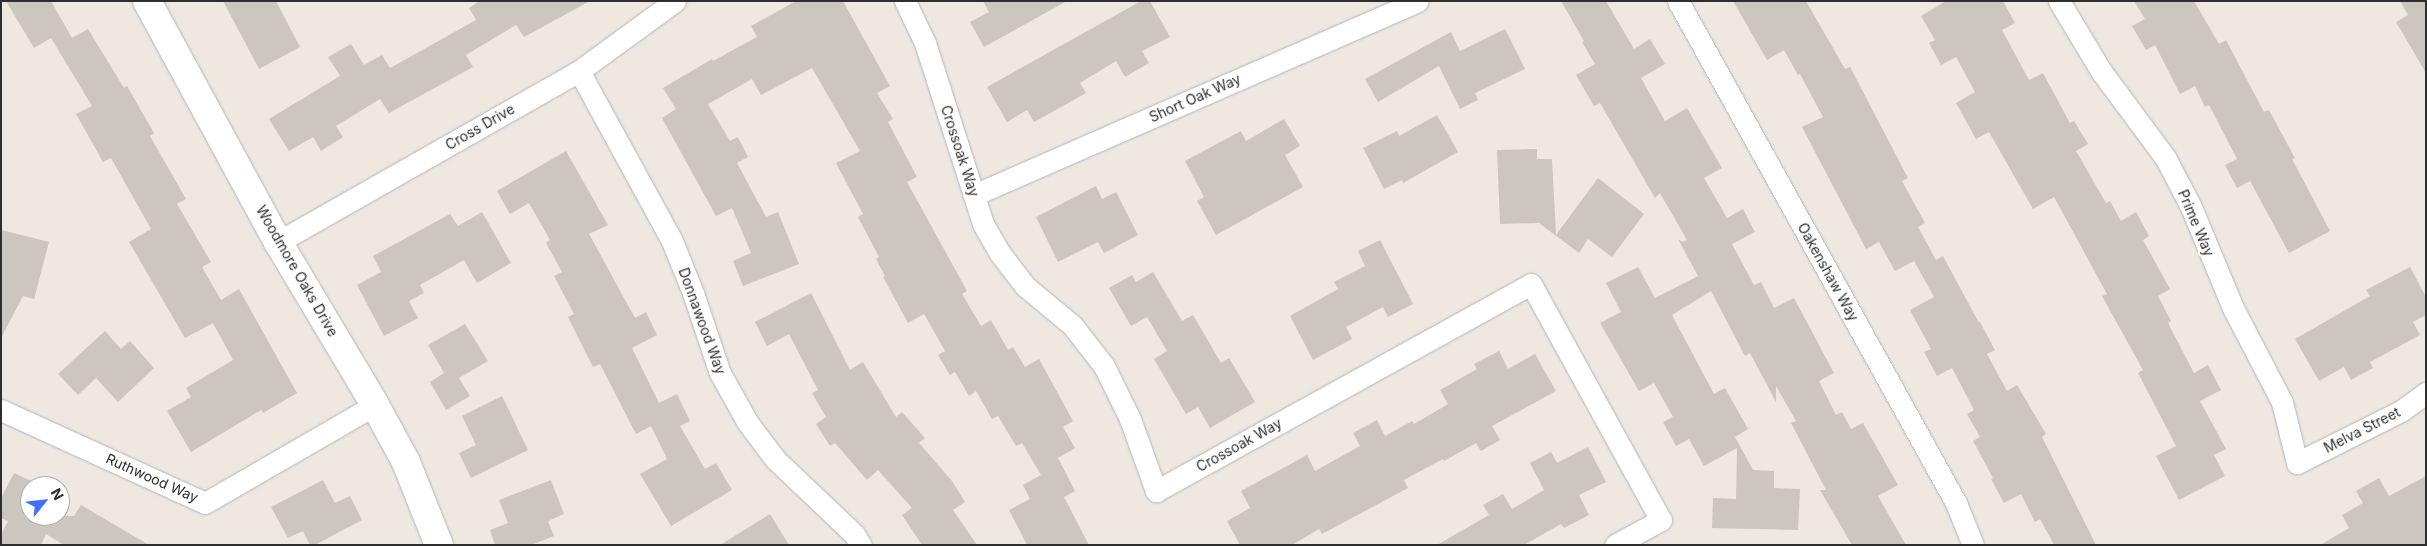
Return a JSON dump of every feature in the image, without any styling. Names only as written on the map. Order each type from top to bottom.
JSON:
[{"type":"street","name":"Woodmore Oaks Drive","points":[[147,1],[278,242],[375,405],[406,462],[439,545]]},
{"type":"street","name":"Cross Drive","points":[[278,242],[579,71],[675,1]]},
{"type":"street","name":"Crossoak Way","points":[[905,1],[925,42],[983,224],[999,252],[1025,286],[1072,325],[1104,366],[1130,419],[1156,491],[1531,284],[1661,520],[1615,545]]},
{"type":"street","name":"Short Oak Way","points":[[974,195],[1417,1]]},
{"type":"street","name":"Oakenshaw Way","points":[[1678,1],[1956,502],[1973,545]]},
{"type":"street","name":"Prime Way","points":[[2059,1],[2101,71],[2166,158],[2187,199],[2233,308],[2282,402],[2297,463]]},
{"type":"street","name":"Donnawood Way","points":[[579,71],[672,241],[693,293],[720,373],[748,423],[775,459],[854,534],[861,545]]},
{"type":"street","name":"Melva Street","points":[[2297,463],[2401,411],[2426,393]]},
{"type":"street","name":"Ruthwood Way","points":[[1,410],[206,503],[375,405]]},
{"type":"building","points":[[6,1],[51,1],[72,38],[88,29],[124,88],[127,86],[154,133],[150,136],[186,199],[177,204],[211,262],[202,267],[221,300],[239,289],[297,393],[263,413],[261,410],[191,452],[167,411],[191,397],[186,388],[233,360],[213,323],[185,338],[129,242],[151,229],[111,158],[103,162],[76,114],[92,106],[51,38],[34,48]]},
{"type":"building","points":[[223,1],[276,1],[300,47],[259,69]]},
{"type":"building","points":[[480,1],[590,1],[524,37],[516,25],[466,55],[473,67],[389,113],[380,99],[336,126],[343,137],[321,151],[313,137],[289,151],[269,119],[340,76],[328,57],[351,44],[364,65],[382,55],[390,68],[476,20],[469,8]]},
{"type":"building","points":[[796,1],[843,1],[890,86],[877,93],[893,119],[888,122],[917,177],[907,182],[967,291],[962,294],[981,326],[991,320],[1008,350],[1013,347],[1025,367],[1039,359],[1073,421],[1063,427],[1075,448],[1058,458],[1075,491],[1064,497],[1089,545],[1027,545],[1009,510],[1030,499],[1023,485],[1041,475],[1022,443],[1016,446],[998,416],[992,419],[976,391],[969,396],[955,372],[950,375],[938,355],[945,351],[924,314],[908,323],[883,277],[885,276],[876,259],[879,257],[858,217],[863,214],[836,163],[860,151],[812,68],[761,95],[752,79],[708,104],[730,141],[738,137],[748,157],[737,163],[766,217],[778,212],[799,264],[743,286],[733,261],[751,253],[732,208],[716,216],[662,118],[676,109],[663,88],[712,59],[713,61],[757,37],[751,26]]},
{"type":"building","points":[[983,1],[1067,1],[984,47],[970,22],[989,12]]},
{"type":"building","points":[[1141,1],[1150,1],[1170,37],[1142,51],[1149,63],[1125,77],[1116,61],[1080,83],[1086,93],[1065,105],[1034,122],[1027,110],[1007,122],[987,87]]},
{"type":"building","points":[[1561,1],[1606,1],[1634,49],[1650,39],[1665,64],[1641,78],[1665,121],[1687,108],[1722,168],[1704,178],[1727,218],[1743,209],[1755,232],[1732,244],[1754,285],[1761,282],[1774,308],[1794,298],[1834,373],[1819,381],[1836,415],[1842,412],[1851,429],[1863,423],[1898,485],[1878,496],[1906,545],[1852,545],[1820,490],[1826,490],[1791,423],[1796,421],[1776,386],[1776,402],[1750,353],[1745,356],[1711,291],[1672,315],[1714,394],[1725,388],[1748,429],[1735,437],[1753,470],[1774,471],[1774,488],[1800,489],[1798,530],[1712,528],[1713,498],[1736,499],[1737,448],[1704,466],[1689,439],[1676,446],[1663,422],[1673,417],[1654,383],[1639,391],[1600,323],[1621,312],[1606,283],[1638,267],[1655,298],[1698,276],[1678,239],[1682,242],[1687,240],[1660,193],[1655,198],[1600,103],[1594,106],[1576,75],[1595,64]]},
{"type":"building","points":[[1733,1],[1806,1],[1845,69],[1850,67],[1908,178],[1902,181],[1925,223],[1918,227],[1936,260],[1943,256],[1980,322],[1995,350],[1987,354],[2007,391],[2017,385],[2046,434],[2042,437],[2096,545],[2054,545],[2040,519],[2035,522],[2021,494],[2004,503],[1973,441],[1980,437],[1967,414],[1974,410],[1952,368],[1937,376],[1924,352],[1931,349],[1910,310],[1934,297],[1914,261],[1895,271],[1879,242],[1866,249],[1802,127],[1823,117],[1800,74],[1798,75],[1784,50],[1767,60]]},
{"type":"building","points":[[1946,1],[2003,1],[2015,23],[2002,30],[2029,80],[2043,73],[2070,123],[2074,121],[2088,144],[2076,151],[2106,203],[2110,201],[2121,221],[2136,212],[2149,236],[2143,240],[2170,289],[2158,296],[2171,321],[2168,323],[2194,373],[2208,365],[2221,390],[2200,401],[2226,449],[2214,455],[2225,476],[2179,500],[2156,456],[2176,446],[2138,373],[2143,370],[2102,296],[2107,294],[2054,197],[2033,209],[1989,132],[1976,139],[1956,103],[1975,92],[1956,57],[1941,65],[1929,43],[1935,40],[1921,16]]},
{"type":"building","points":[[2134,1],[2194,1],[2219,44],[2226,40],[2264,112],[2269,110],[2295,158],[2292,159],[2330,231],[2289,253],[2250,181],[2237,188],[2225,165],[2237,159],[2209,105],[2205,107],[2195,86],[2180,94],[2155,45],[2146,50],[2132,26],[2145,19]]},
{"type":"building","points":[[2400,1],[2426,1],[2426,73],[2396,22],[2408,15]]},
{"type":"building","points":[[1505,29],[1525,69],[1475,93],[1478,100],[1460,109],[1439,66],[1378,102],[1365,79],[1451,32],[1460,51]]},
{"type":"building","points":[[1437,115],[1458,152],[1403,183],[1402,180],[1384,189],[1363,148],[1397,131],[1399,136]]},
{"type":"building","points":[[1284,119],[1300,146],[1285,155],[1303,187],[1216,235],[1197,201],[1204,197],[1185,161],[1241,131],[1246,141]]},
{"type":"building","points":[[1537,149],[1537,159],[1552,159],[1556,235],[1598,178],[1644,214],[1612,257],[1588,239],[1579,253],[1539,223],[1500,224],[1497,150]]},
{"type":"building","points":[[566,151],[608,225],[589,234],[635,318],[646,312],[657,335],[632,348],[659,403],[677,394],[690,421],[680,426],[705,469],[716,463],[732,490],[671,526],[640,474],[667,459],[651,426],[636,434],[600,364],[593,367],[568,317],[574,314],[554,276],[562,272],[546,243],[550,240],[529,203],[510,214],[497,191]]},
{"type":"building","points":[[1096,186],[1102,199],[1116,192],[1138,235],[1104,253],[1098,242],[1058,262],[1036,217]]},
{"type":"building","points":[[482,212],[511,263],[477,283],[464,260],[420,285],[424,293],[409,301],[418,318],[384,336],[357,285],[381,272],[373,256],[450,214],[458,226]]},
{"type":"building","points":[[1,230],[49,242],[34,299],[23,296],[1,338]]},
{"type":"building","points":[[1380,240],[1413,304],[1388,317],[1383,307],[1346,327],[1352,339],[1313,360],[1290,316],[1338,289],[1334,282],[1365,266],[1358,251]]},
{"type":"building","points":[[2410,267],[2426,297],[2426,315],[2413,322],[2420,335],[2370,362],[2373,368],[2351,380],[2344,367],[2319,381],[2295,339],[2370,296],[2366,290]]},
{"type":"building","points":[[1153,272],[1182,321],[1193,315],[1221,363],[1229,358],[1255,402],[1210,428],[1198,407],[1186,414],[1154,359],[1167,351],[1147,317],[1131,326],[1109,288],[1132,275],[1136,282]]},
{"type":"building","points":[[811,293],[850,370],[863,362],[896,417],[902,412],[925,438],[919,443],[952,481],[965,502],[953,510],[977,545],[922,545],[902,515],[912,508],[878,470],[867,480],[835,443],[830,446],[816,424],[826,417],[812,393],[818,390],[789,334],[767,346],[755,322]]},
{"type":"building","points":[[465,324],[488,361],[459,378],[470,396],[446,410],[430,382],[444,373],[428,345]]},
{"type":"building","points":[[105,331],[121,349],[130,341],[154,368],[118,402],[96,378],[78,395],[58,374]]},
{"type":"building","points":[[1499,351],[1508,369],[1535,354],[1556,391],[1492,426],[1500,440],[1481,451],[1476,443],[1444,461],[1443,459],[1404,480],[1408,488],[1322,534],[1319,529],[1292,545],[1240,545],[1227,521],[1250,508],[1241,491],[1307,455],[1315,471],[1360,446],[1353,433],[1377,420],[1385,436],[1412,421],[1414,424],[1448,404],[1440,390],[1477,369],[1474,364]]},
{"type":"building","points":[[502,396],[528,450],[471,478],[459,453],[476,445],[462,416]]},
{"type":"building","points":[[1588,447],[1606,482],[1579,495],[1589,515],[1564,528],[1561,524],[1524,545],[1437,545],[1489,515],[1483,505],[1503,494],[1512,509],[1544,490],[1530,463],[1551,452],[1557,463]]},
{"type":"building","points":[[14,473],[20,476],[20,526],[70,526],[70,516],[74,516],[81,505],[149,545],[64,545],[46,534],[41,545],[1,545],[1,535],[8,521],[1,518],[1,498]]},
{"type":"building","points":[[2426,476],[2426,545],[2320,545],[2349,528],[2342,515],[2363,503],[2356,491],[2379,478],[2389,496]]},
{"type":"building","points":[[323,480],[335,503],[350,496],[362,520],[315,545],[310,545],[303,531],[288,538],[271,507]]},
{"type":"building","points":[[551,480],[564,514],[548,521],[554,536],[531,545],[495,545],[490,530],[508,523],[499,500]]},
{"type":"building","points":[[770,514],[789,545],[720,545]]}]
